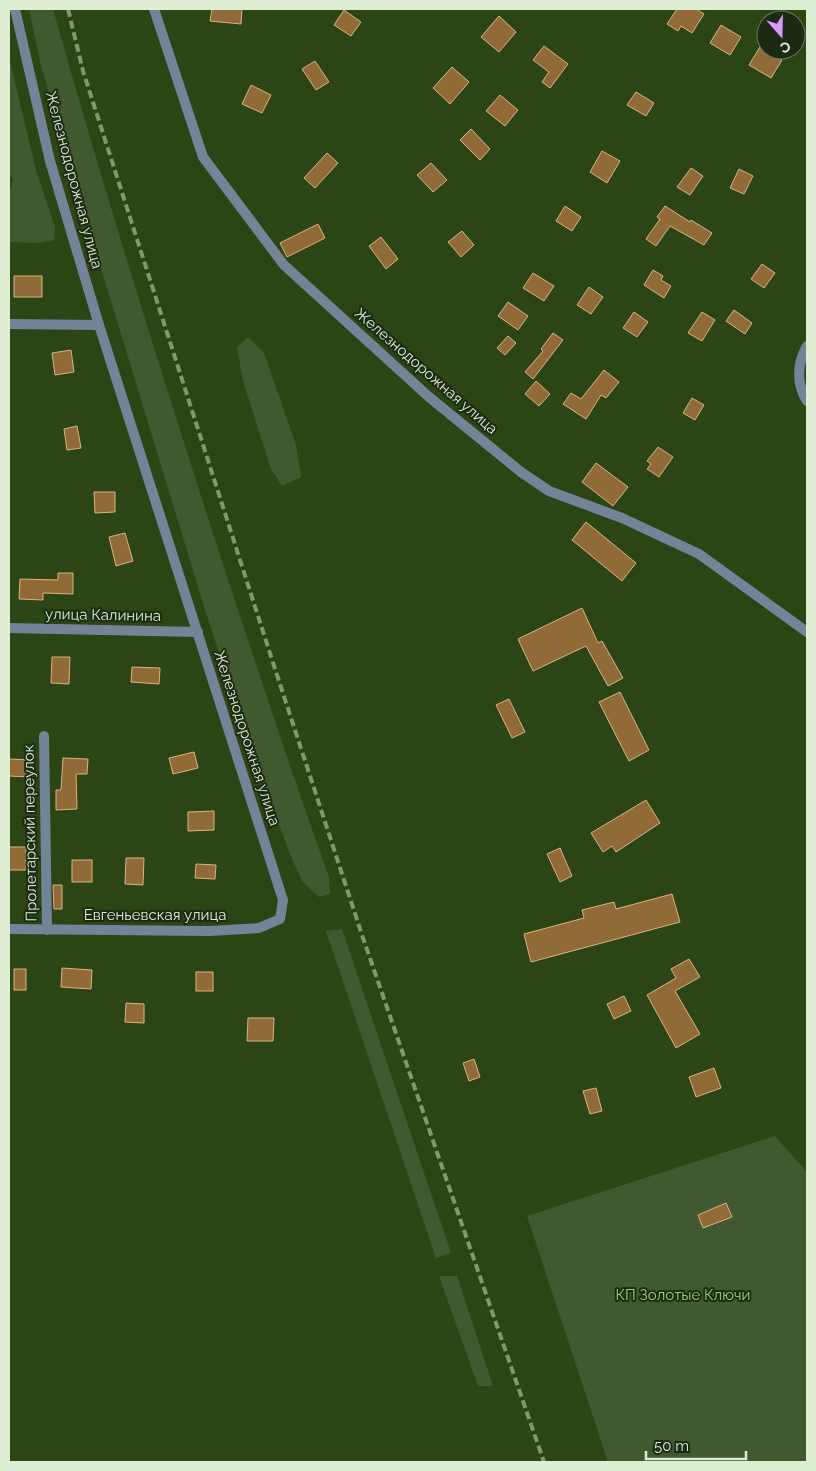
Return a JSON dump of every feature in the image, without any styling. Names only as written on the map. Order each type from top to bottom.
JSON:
[{"type":"street","name":"Железнодорожная улица","points":[[154,9],[204,157],[284,265],[429,397],[521,472],[550,491],[622,518],[699,554],[807,632]]},
{"type":"street","name":"Железнодорожная улица","points":[[13,10],[50,161],[99,325],[284,900]]},
{"type":"street","points":[[9,324],[99,325]]},
{"type":"street","points":[[807,346],[799,367],[801,388],[807,401]]},
{"type":"street","name":"улица Калинина","points":[[9,628],[198,632]]},
{"type":"street","name":"Пролетарский переулок","points":[[44,736],[47,930]]},
{"type":"street","name":"Евгеньевская улица","points":[[9,929],[210,931],[259,928],[280,919],[284,900]]},
{"type":"green space","points":[[29,9],[53,9],[154,349],[246,634],[329,877],[330,894],[319,897],[302,881],[253,756],[206,613],[83,209],[41,65]]},
{"type":"green space","points":[[9,57],[36,170],[55,227],[54,240],[38,243],[9,242],[9,190],[11,189],[13,179],[9,174]]},
{"type":"green space","points":[[248,337],[264,353],[296,445],[301,477],[282,486],[271,469],[243,381],[237,347]]},
{"type":"green space","points":[[342,929],[451,1253],[436,1258],[326,931]]},
{"type":"green space","name":"КП Золотые Ключи","points":[[775,1136],[807,1172],[807,1462],[608,1462],[527,1216]]},
{"type":"green space","points":[[439,1276],[457,1276],[493,1386],[478,1386]]},
{"type":"building","points":[[212,9],[242,9],[241,24],[210,21]]},
{"type":"building","points":[[677,9],[696,9],[704,14],[692,33],[681,26],[678,31],[667,24]]},
{"type":"building","points":[[344,10],[361,22],[351,36],[334,25]]},
{"type":"building","points":[[499,16],[516,32],[499,52],[481,37]]},
{"type":"building","points":[[721,25],[741,37],[730,55],[710,43]]},
{"type":"building","points":[[544,46],[568,64],[550,88],[542,82],[549,72],[533,60]]},
{"type":"building","points":[[756,54],[756,60],[782,60],[771,78],[749,65]]},
{"type":"building","points":[[315,61],[329,82],[316,90],[302,69]]},
{"type":"building","points":[[452,67],[469,82],[450,104],[433,88]]},
{"type":"building","points":[[251,85],[271,95],[262,113],[242,104]]},
{"type":"building","points":[[636,92],[654,103],[646,116],[627,105]]},
{"type":"building","points":[[500,95],[518,110],[505,126],[486,111]]},
{"type":"building","points":[[471,129],[490,149],[480,160],[460,140]]},
{"type":"building","points":[[602,151],[620,161],[607,183],[590,172]]},
{"type":"building","points":[[327,153],[338,163],[315,188],[304,178]]},
{"type":"building","points":[[431,163],[447,180],[433,192],[417,175]]},
{"type":"building","points":[[691,168],[703,176],[690,195],[677,187]]},
{"type":"building","points":[[739,169],[753,176],[744,194],[730,188]]},
{"type":"building","points":[[565,206],[581,217],[572,231],[556,221]]},
{"type":"building","points":[[665,206],[712,233],[704,245],[670,226],[656,246],[646,239],[660,219],[657,217]]},
{"type":"building","points":[[318,224],[325,238],[287,257],[280,243]]},
{"type":"building","points":[[462,231],[474,245],[461,257],[448,242]]},
{"type":"building","points":[[381,237],[398,259],[386,269],[369,246]]},
{"type":"building","points":[[762,264],[775,273],[764,288],[751,279]]},
{"type":"building","points":[[653,270],[663,276],[661,280],[671,286],[664,298],[644,285]]},
{"type":"building","points":[[533,273],[554,286],[544,301],[523,288]]},
{"type":"building","points":[[14,276],[42,276],[42,297],[14,297]]},
{"type":"building","points":[[589,287],[603,297],[591,314],[577,305]]},
{"type":"building","points":[[508,302],[528,316],[518,330],[498,316]]},
{"type":"building","points":[[734,310],[752,323],[745,334],[726,321]]},
{"type":"building","points":[[634,312],[648,322],[637,337],[623,328]]},
{"type":"building","points":[[702,312],[715,320],[702,341],[688,333]]},
{"type":"building","points":[[553,333],[563,340],[533,379],[525,372],[543,351],[541,349]]},
{"type":"building","points":[[508,336],[516,343],[505,355],[497,348]]},
{"type":"building","points":[[71,350],[74,372],[55,375],[52,353]]},
{"type":"building","points":[[604,370],[619,382],[606,398],[601,395],[586,419],[563,404],[571,393],[581,399]]},
{"type":"building","points":[[536,381],[550,394],[539,406],[525,394]]},
{"type":"building","points":[[692,398],[704,405],[695,420],[683,413]]},
{"type":"building","points":[[77,426],[81,448],[67,450],[64,429]]},
{"type":"building","points":[[658,447],[673,457],[659,477],[647,469],[651,464],[647,461]]},
{"type":"building","points":[[596,463],[628,487],[613,506],[582,482]]},
{"type":"building","points":[[94,492],[115,492],[115,512],[95,513]]},
{"type":"building","points":[[586,522],[636,563],[622,581],[572,540]]},
{"type":"building","points":[[125,533],[133,561],[116,566],[109,537]]},
{"type":"building","points":[[58,573],[73,573],[73,594],[43,593],[43,600],[19,599],[20,579],[58,580]]},
{"type":"building","points":[[582,608],[598,643],[602,641],[623,678],[608,686],[586,646],[533,671],[518,639]]},
{"type":"building","points":[[52,657],[70,657],[69,684],[51,683]]},
{"type":"building","points":[[132,667],[160,668],[159,684],[131,682]]},
{"type":"building","points":[[620,692],[649,750],[629,761],[599,702]]},
{"type":"building","points":[[509,699],[525,732],[512,738],[496,705]]},
{"type":"building","points":[[194,752],[198,768],[173,774],[169,758]]},
{"type":"building","points":[[63,758],[88,759],[87,774],[76,774],[77,809],[56,810],[56,790],[61,790]]},
{"type":"building","points":[[9,759],[32,760],[32,777],[9,776]]},
{"type":"building","points":[[646,800],[660,823],[616,852],[612,846],[603,852],[591,833]]},
{"type":"building","points":[[214,811],[214,830],[188,831],[188,812]]},
{"type":"building","points":[[9,847],[26,847],[26,870],[9,870]]},
{"type":"building","points":[[560,848],[572,876],[560,882],[547,854]]},
{"type":"building","points":[[126,858],[144,858],[143,885],[125,884]]},
{"type":"building","points":[[72,860],[92,860],[92,882],[72,882]]},
{"type":"building","points":[[196,864],[216,865],[215,879],[195,878]]},
{"type":"building","points":[[53,885],[62,885],[62,909],[54,909]]},
{"type":"building","points":[[672,894],[680,922],[531,962],[524,934],[584,918],[582,910],[614,902],[616,909]]},
{"type":"building","points":[[689,959],[700,977],[675,991],[700,1034],[676,1048],[647,995],[676,978],[671,969]]},
{"type":"building","points":[[62,968],[92,970],[91,989],[61,987]]},
{"type":"building","points":[[14,969],[26,969],[26,990],[14,990]]},
{"type":"building","points":[[196,972],[213,972],[213,991],[196,991]]},
{"type":"building","points":[[624,996],[631,1011],[614,1019],[607,1004]]},
{"type":"building","points":[[126,1003],[144,1004],[144,1023],[125,1022]]},
{"type":"building","points":[[248,1018],[274,1018],[273,1041],[247,1041]]},
{"type":"building","points":[[474,1059],[480,1077],[469,1081],[463,1063]]},
{"type":"building","points":[[714,1068],[721,1088],[696,1097],[689,1077]]},
{"type":"building","points":[[596,1088],[602,1111],[590,1114],[583,1091]]},
{"type":"building","points":[[726,1203],[732,1217],[703,1228],[698,1215]]},
{"type":"railway","points":[[68,9],[83,71],[363,938],[544,1462]]}]
